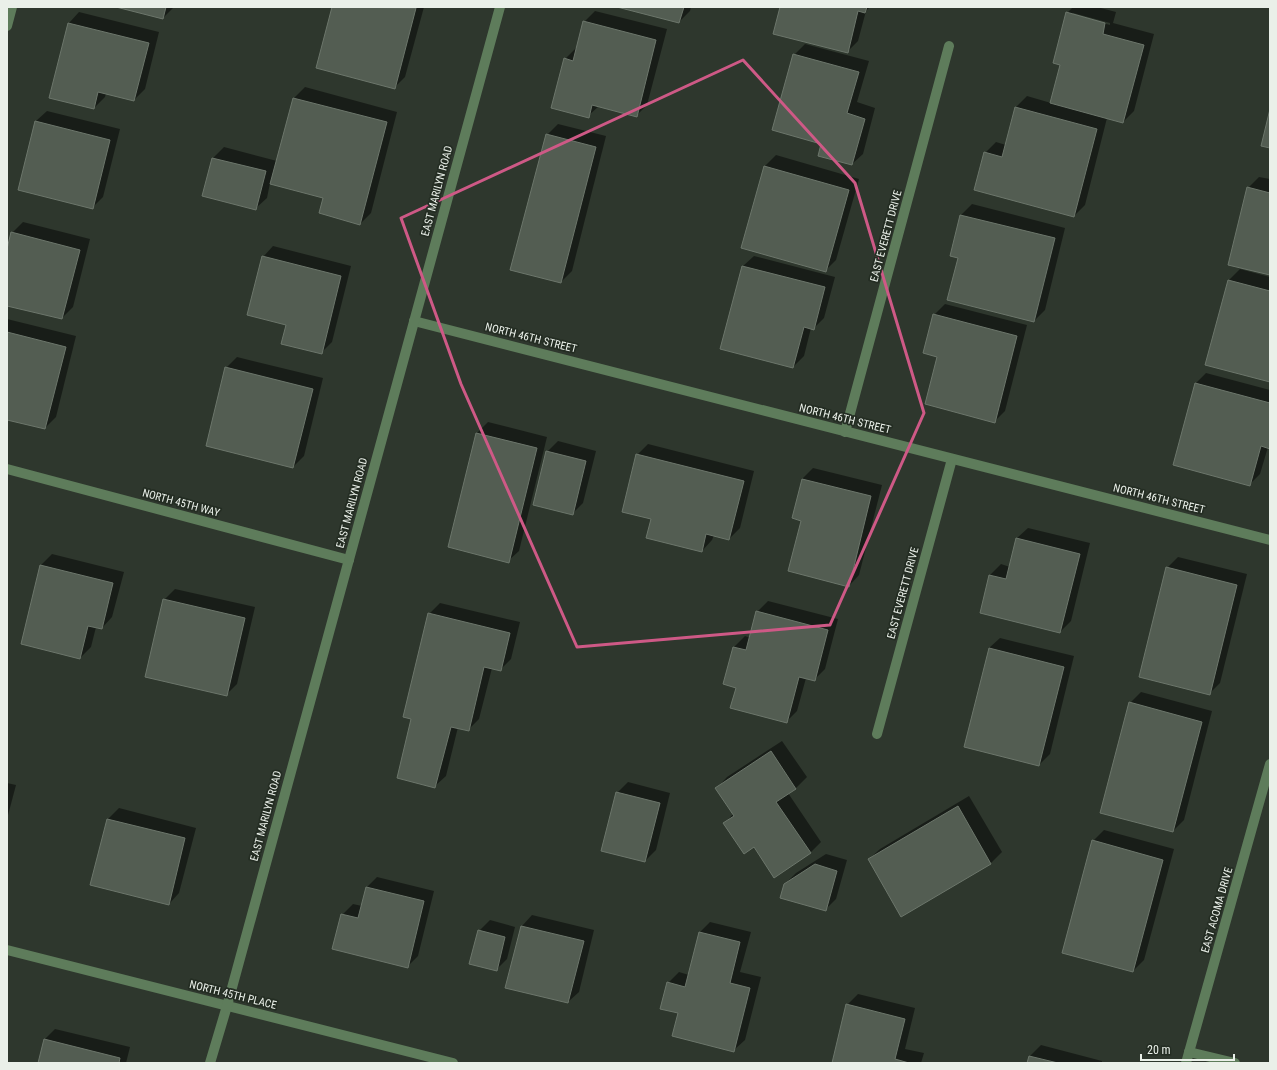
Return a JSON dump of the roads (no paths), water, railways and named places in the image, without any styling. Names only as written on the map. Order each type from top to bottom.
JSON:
[{"type":"street","points":[[7,26],[12,7]]},
{"type":"street","name":"EAST MARILYN ROAD","points":[[210,1063],[227,1006],[500,7]]},
{"type":"street","name":"EAST EVERETT DRIVE","points":[[845,432],[949,46]]},
{"type":"street","name":"NORTH 46TH STREET","points":[[414,321],[1270,540]]},
{"type":"street","name":"EAST EVERETT DRIVE","points":[[877,734],[952,459]]},
{"type":"street","name":"NORTH 45TH WAY","points":[[7,469],[349,560]]},
{"type":"street","name":"EAST ACOMA DRIVE","points":[[1186,1063],[1270,764]]},
{"type":"street","name":"NORTH 45TH PLACE","points":[[7,950],[452,1063]]},
{"type":"street","points":[[1189,1052],[1235,1063]]}]
